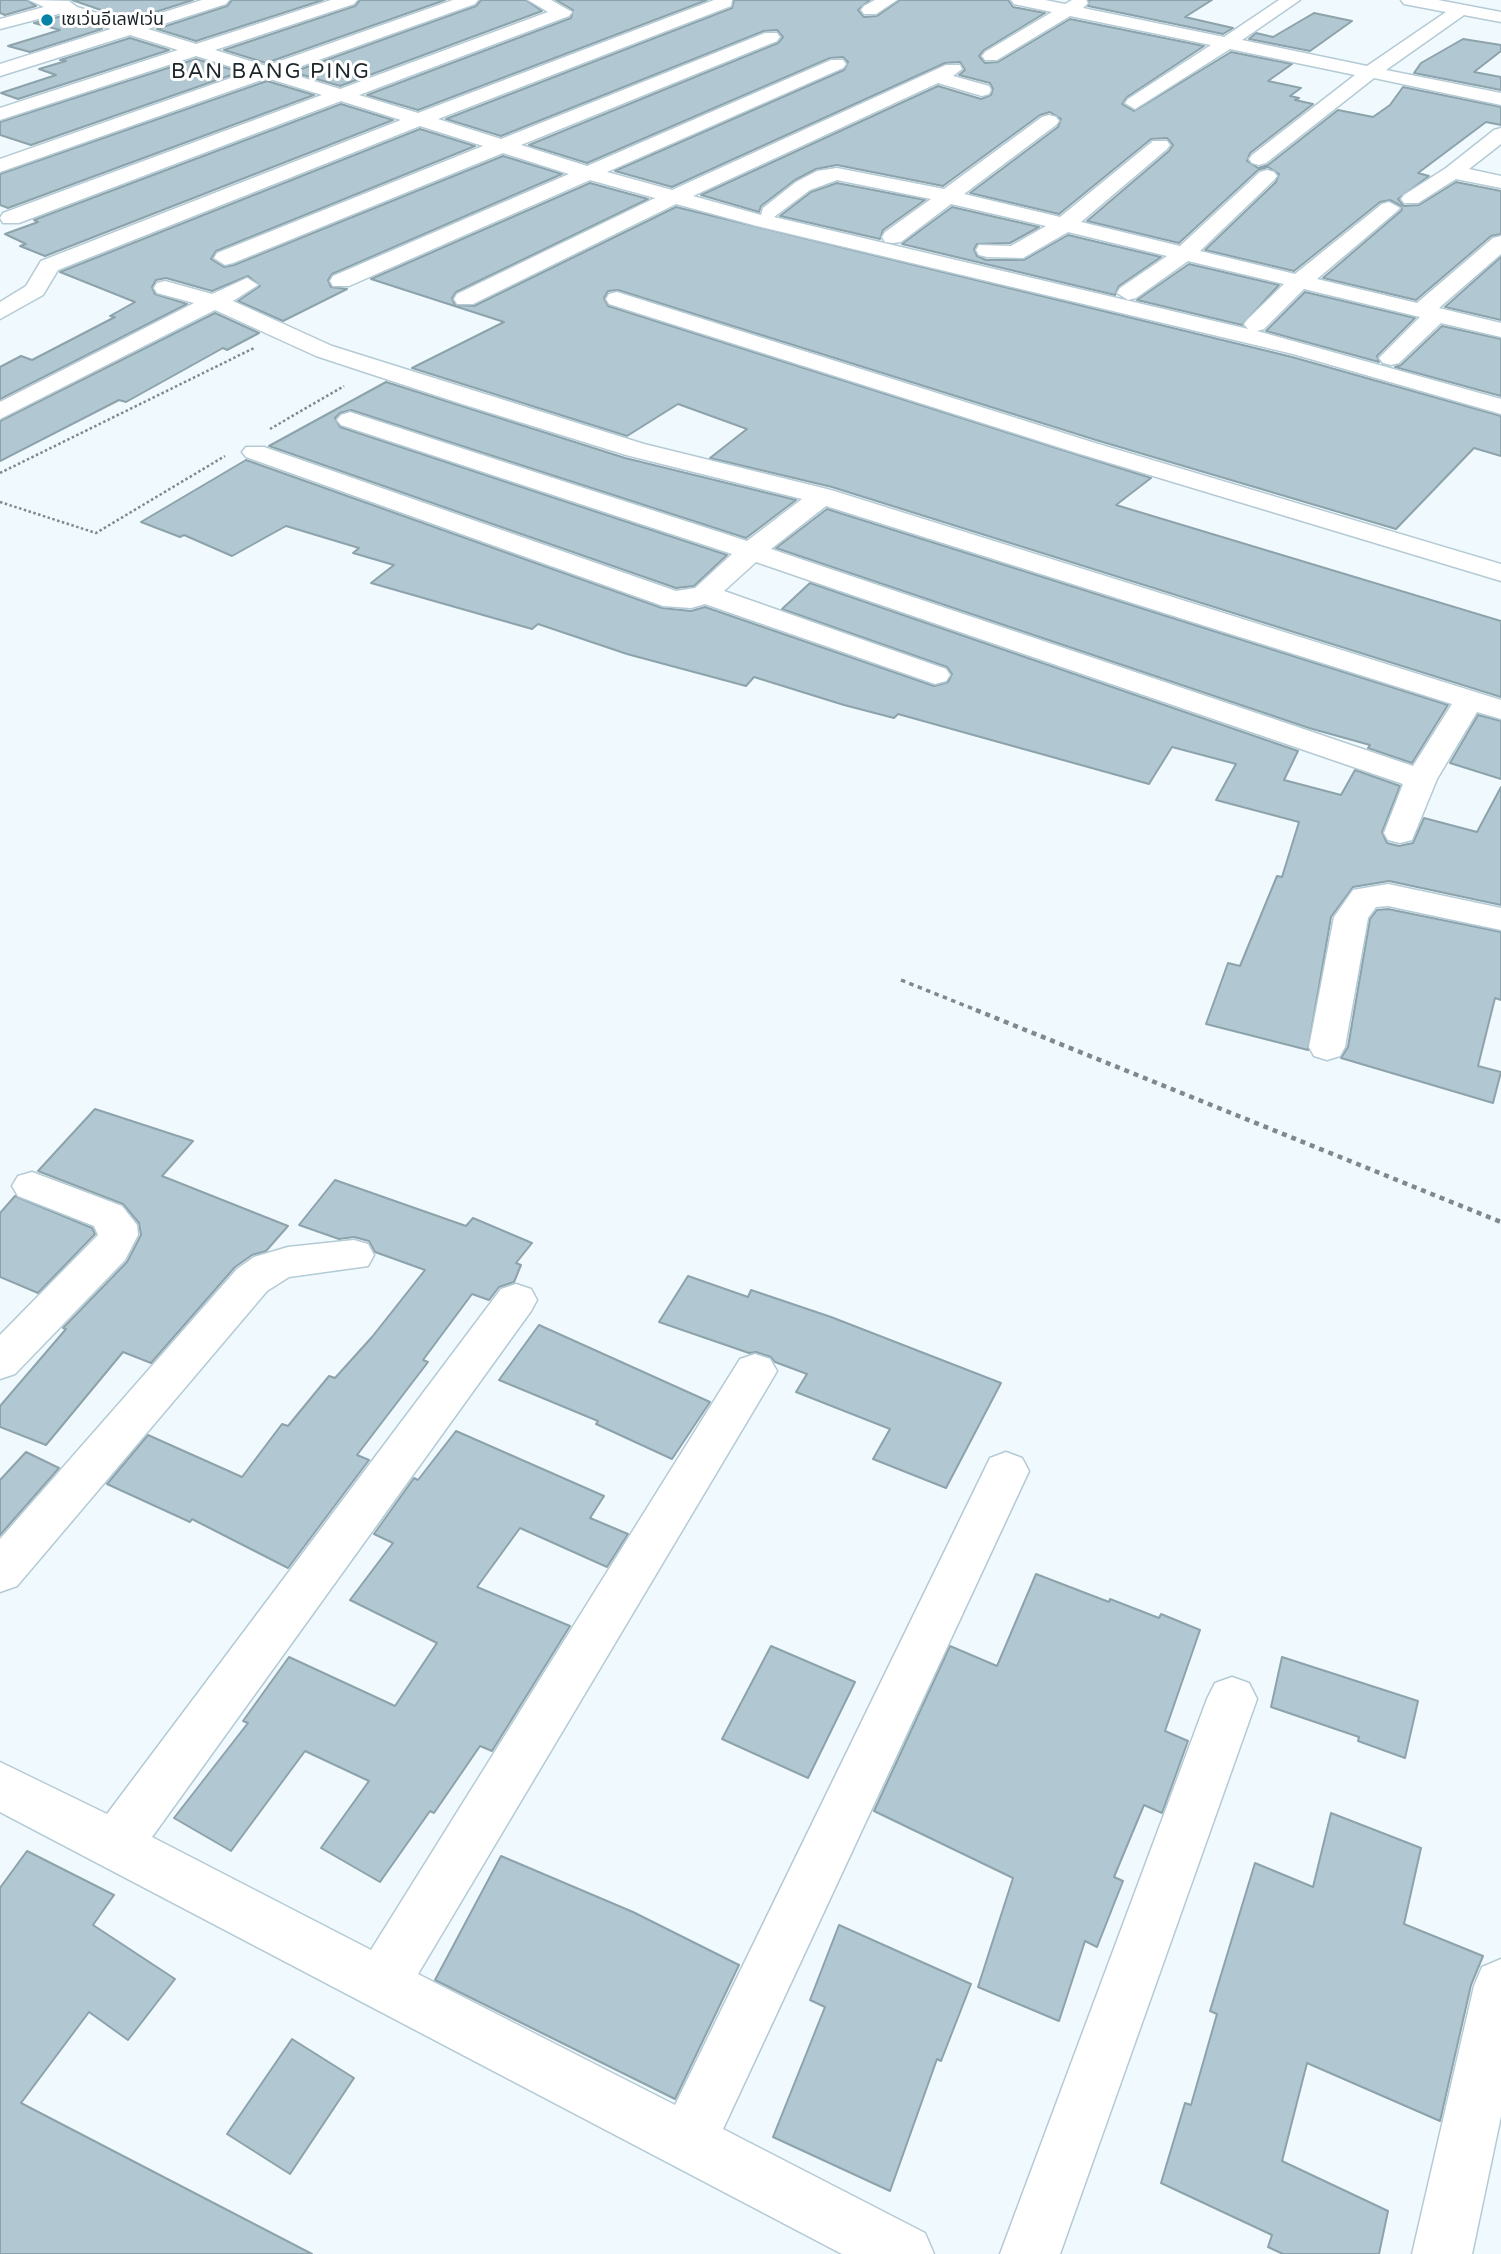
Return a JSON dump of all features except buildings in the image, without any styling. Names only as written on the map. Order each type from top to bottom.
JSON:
[{"type":"street","points":[[38,0],[344,95],[415,121],[585,172],[757,219],[1300,348],[1501,407]]},
{"type":"street","points":[[0,24],[88,0]]},
{"type":"street","points":[[0,70],[220,0]]},
{"type":"street","points":[[0,114],[348,0]]},
{"type":"street","points":[[0,166],[469,0]]},
{"type":"street","points":[[11,218],[563,12],[537,0]]},
{"type":"street","points":[[870,10],[888,0]]},
{"type":"street","points":[[1020,0],[1076,5],[1230,42],[1501,99]]},
{"type":"street","points":[[1135,103],[1291,0]]},
{"type":"street","points":[[1410,0],[1501,18]]},
{"type":"street","points":[[0,312],[35,290],[49,266],[725,2]]},
{"type":"street","points":[[991,56],[1076,5]]},
{"type":"street","points":[[1128,293],[1184,254],[1263,168],[1373,70],[1460,10]]},
{"type":"street","points":[[225,258],[771,37]]},
{"type":"street","points":[[341,281],[837,64]]},
{"type":"street","points":[[1150,74],[1166,66],[1184,69]]},
{"type":"street","points":[[464,299],[676,196],[945,73],[982,90]]},
{"type":"street","points":[[892,237],[1049,121]]},
{"type":"street","points":[[1412,199],[1453,172],[1501,134]]},
{"type":"street","points":[[987,250],[1013,257],[1064,225],[1160,145]]},
{"type":"street","points":[[1453,172],[1501,182]]},
{"type":"street","points":[[770,212],[803,186],[824,175],[837,174],[946,196],[1501,330]]},
{"type":"street","points":[[1255,324],[1300,281],[1389,208]]},
{"type":"street","points":[[1391,358],[1430,313],[1501,243]]},
{"type":"street","points":[[0,412],[247,285]]},
{"type":"street","points":[[165,288],[213,301],[324,351],[459,395],[635,450],[822,496],[1501,710]]},
{"type":"street","points":[[617,299],[1086,448],[1501,573]]},
{"type":"street","points":[[350,420],[751,551],[906,634],[935,675]]},
{"type":"street","points":[[247,450],[530,547],[673,600],[691,599],[705,594],[751,551],[822,496]]},
{"type":"street","points":[[705,594],[906,634],[1421,779]]},
{"type":"street","points":[[1401,834],[1421,779],[1469,701]]},
{"type":"street","points":[[1327,1047],[1351,917],[1365,898],[1388,895],[1501,919]]},
{"type":"street","points":[[0,1362],[111,1249],[118,1235],[117,1225],[108,1216],[32,1186]]},
{"type":"street","points":[[0,1572],[252,1280],[269,1269],[288,1262],[354,1255]]},
{"type":"street","points":[[116,1844],[516,1300]]},
{"type":"street","points":[[382,1983],[755,1371]]},
{"type":"street","points":[[688,2140],[1006,1471]]},
{"type":"street","points":[[1030,2254],[1232,1699]]},
{"type":"street","points":[[0,1786],[904,2254]]},
{"type":"street","points":[[1442,2254],[1501,1986]]},
{"type":"path","points":[[0,473],[255,348]]},
{"type":"path","points":[[0,502],[96,533],[247,450],[346,385]]},
{"type":"path","points":[[901,980],[1501,1222]]},
{"type":"place","name":"เซเว่นอีเลฟเว่น","points":[[47,20]]},
{"type":"district","name":"BAN BANG PING","points":[[271,72]]}]
